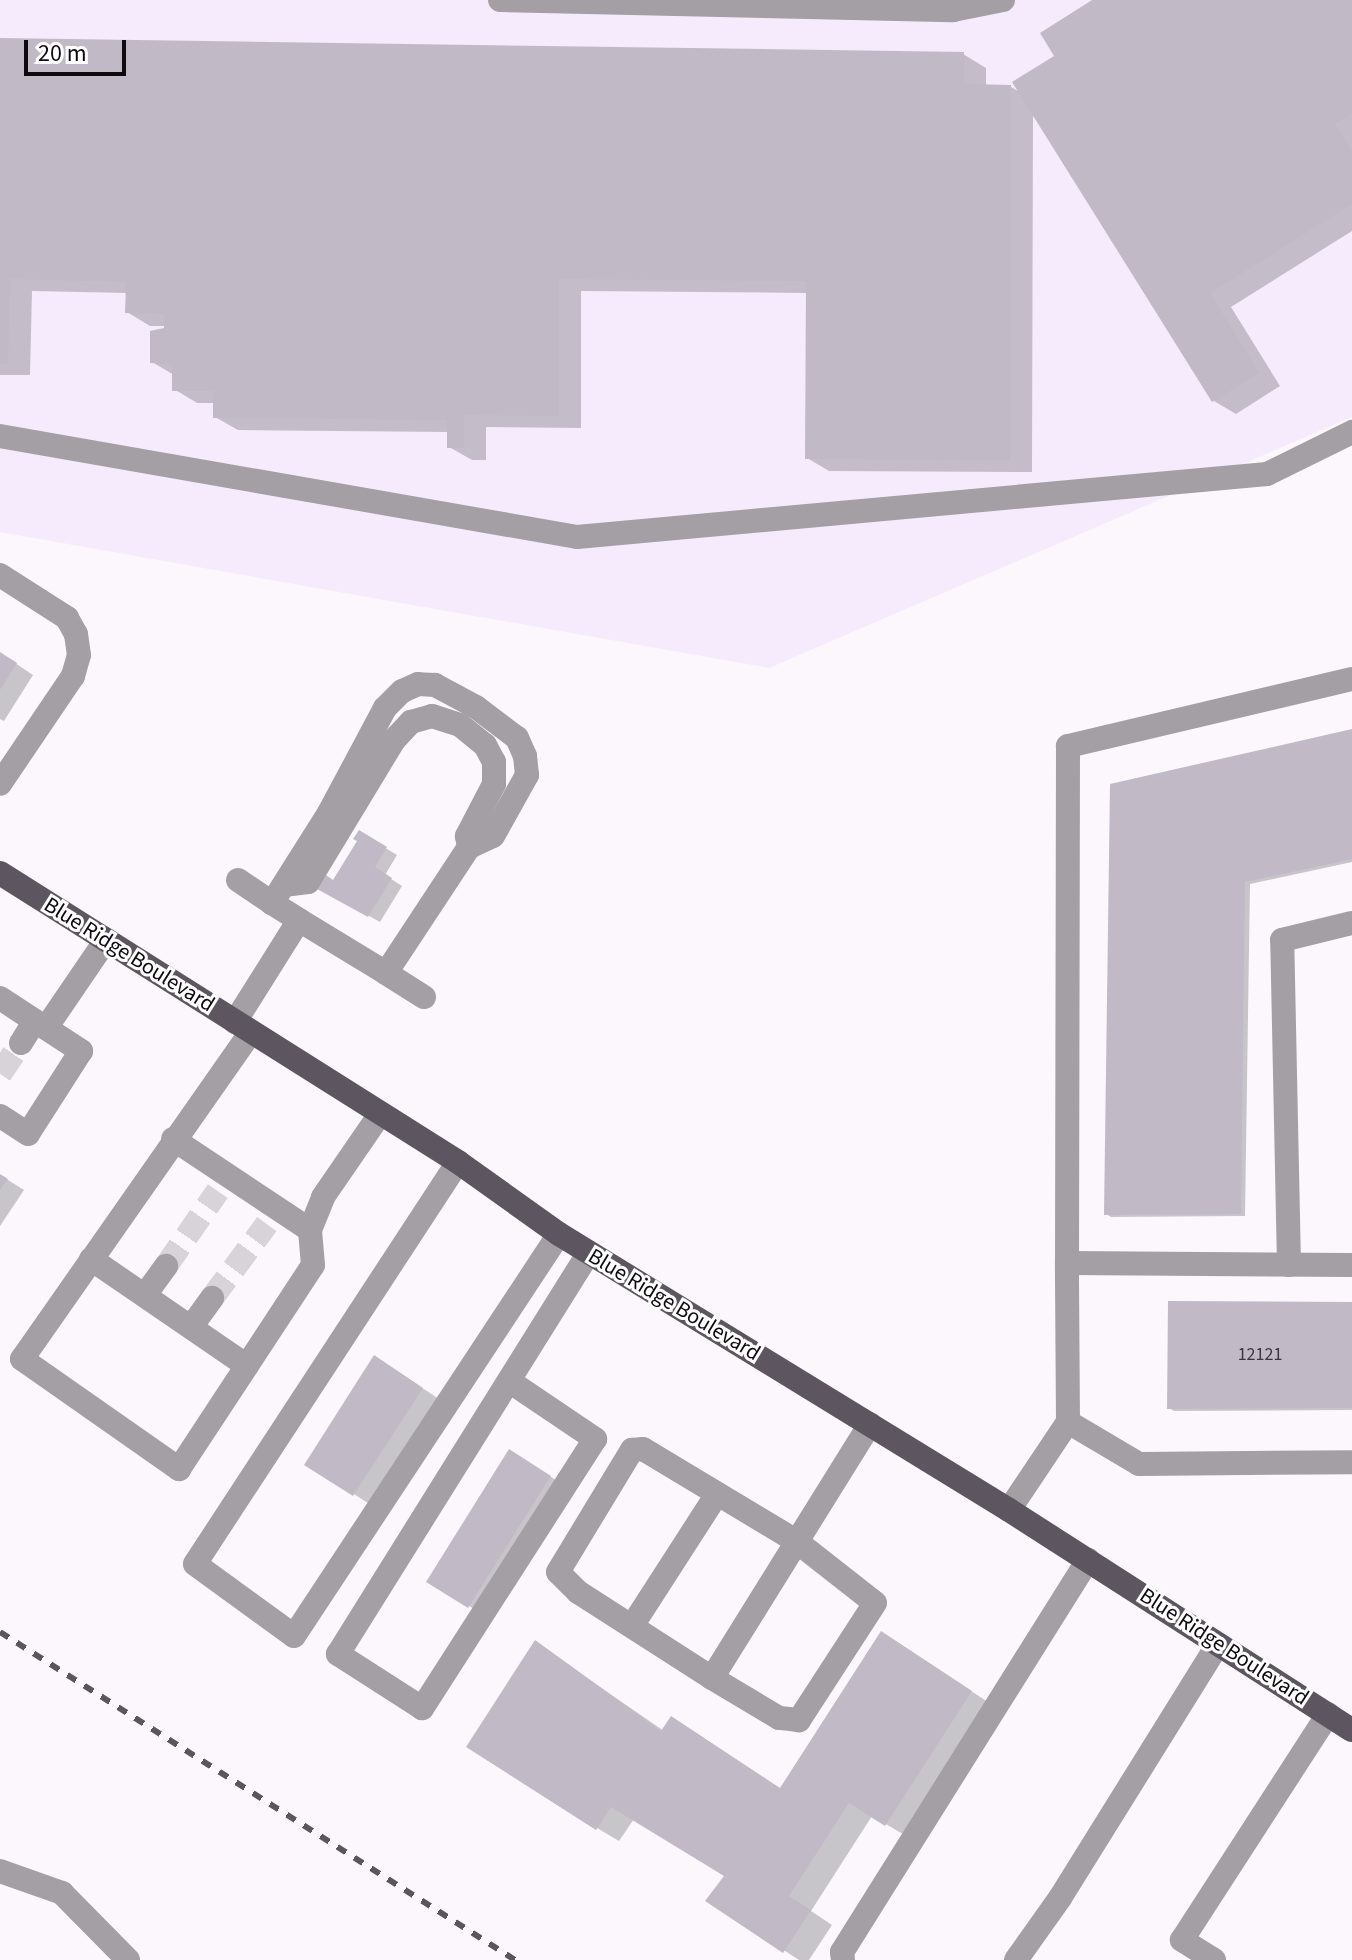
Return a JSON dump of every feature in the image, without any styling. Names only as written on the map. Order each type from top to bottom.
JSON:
[{"type":"main road","name":"Blue Ridge Boulevard","points":[[3,880],[106,940],[458,1162],[559,1234],[1009,1510],[1352,1730]]},
{"type":"lane","points":[[500,0],[953,10],[1003,0]]},
{"type":"lane","points":[[0,436],[577,537],[1267,474],[1352,432]]},
{"type":"lane","points":[[0,575],[67,618],[76,634],[79,655],[73,676],[8,756],[0,784]]},
{"type":"lane","points":[[1009,1510],[1068,1422],[1068,746],[1352,679]]},
{"type":"lane","points":[[278,894],[329,813],[385,708],[402,691],[418,684],[435,685],[476,707],[517,738],[525,756],[527,775],[493,836],[469,847],[386,973]]},
{"type":"lane","points":[[278,894],[308,882],[394,740],[411,722],[432,716],[460,725],[485,745],[494,762],[494,784],[467,836],[469,847]]},
{"type":"lane","points":[[238,880],[278,894],[299,920],[424,997]]},
{"type":"lane","points":[[299,920],[197,1113],[173,1139],[22,1359],[179,1469],[313,1265],[310,1230],[323,1197],[380,1114]]},
{"type":"lane","points":[[1289,1265],[1282,940],[1352,923]]},
{"type":"lane","points":[[21,1043],[41,1025],[106,940]]},
{"type":"lane","points":[[0,998],[81,1051],[28,1134],[0,1116]]},
{"type":"lane","points":[[173,1139],[224,1184],[272,1217],[310,1230]]},
{"type":"lane","points":[[458,1162],[195,1564],[294,1636],[559,1234]]},
{"type":"lane","points":[[509,1381],[595,1439],[422,1708],[338,1654],[589,1253]]},
{"type":"lane","points":[[91,1259],[247,1366]]},
{"type":"lane","points":[[1067,1263],[1352,1265]]},
{"type":"lane","points":[[145,1295],[166,1266]]},
{"type":"lane","points":[[191,1327],[212,1298]]},
{"type":"lane","points":[[1068,1422],[1139,1464],[1352,1462]]},
{"type":"lane","points":[[712,1678],[870,1424]]},
{"type":"lane","points":[[643,1449],[717,1494],[796,1541],[875,1603],[799,1720],[779,1718],[712,1678],[578,1592],[558,1572],[632,1450],[643,1449]]},
{"type":"lane","points":[[632,1626],[717,1494]]},
{"type":"lane","points":[[843,1960],[842,1952],[1088,1560]]},
{"type":"lane","points":[[1016,1960],[1060,1898],[1218,1644]]},
{"type":"lane","points":[[1214,1960],[1182,1940],[1328,1714]]},
{"type":"lane","points":[[0,1871],[62,1893],[128,1960]]},
{"type":"shaded area","points":[[0,0],[1352,0],[1352,417],[769,668],[0,532]]},
{"type":"building","points":[[1092,0],[1352,0],[1352,114],[1335,124],[1352,151],[1352,204],[1210,293],[1259,373],[1212,402],[1012,82],[1054,56],[1040,33]]},
{"type":"building","points":[[0,38],[964,52],[964,84],[1011,85],[1010,460],[805,459],[806,281],[559,279],[559,416],[464,415],[464,448],[447,448],[447,420],[213,418],[213,391],[172,391],[172,364],[150,363],[150,331],[164,328],[164,314],[125,313],[126,282],[10,279],[8,364],[0,363]]},
{"type":"building","points":[[0,652],[17,663],[0,690]]},
{"type":"building","points":[[1352,729],[1352,859],[1245,882],[1241,1214],[1104,1215],[1110,784]]},
{"type":"building","points":[[359,830],[387,847],[375,867],[392,878],[368,917],[317,889],[326,875],[333,880],[357,841],[353,839]]},
{"type":"building","points":[[0,1174],[8,1179],[0,1190]]},
{"type":"building","points":[[1168,1301],[1352,1302],[1352,1408],[1167,1409]]},
{"type":"building","points":[[374,1355],[423,1388],[353,1496],[304,1465]]},
{"type":"building","points":[[509,1449],[551,1476],[468,1608],[426,1582]]},
{"type":"building","points":[[881,1631],[972,1691],[885,1826],[849,1803],[789,1896],[811,1910],[783,1953],[705,1901],[724,1876],[611,1807],[596,1830],[466,1747],[535,1640],[661,1731],[671,1716],[780,1788]]},
{"type":"tunnel","points":[[0,1074],[21,1043]]},
{"type":"tunnel","points":[[166,1266],[218,1191]]},
{"type":"tunnel","points":[[212,1298],[267,1224]]},
{"type":"railway","points":[[0,1632],[515,1960]]}]
